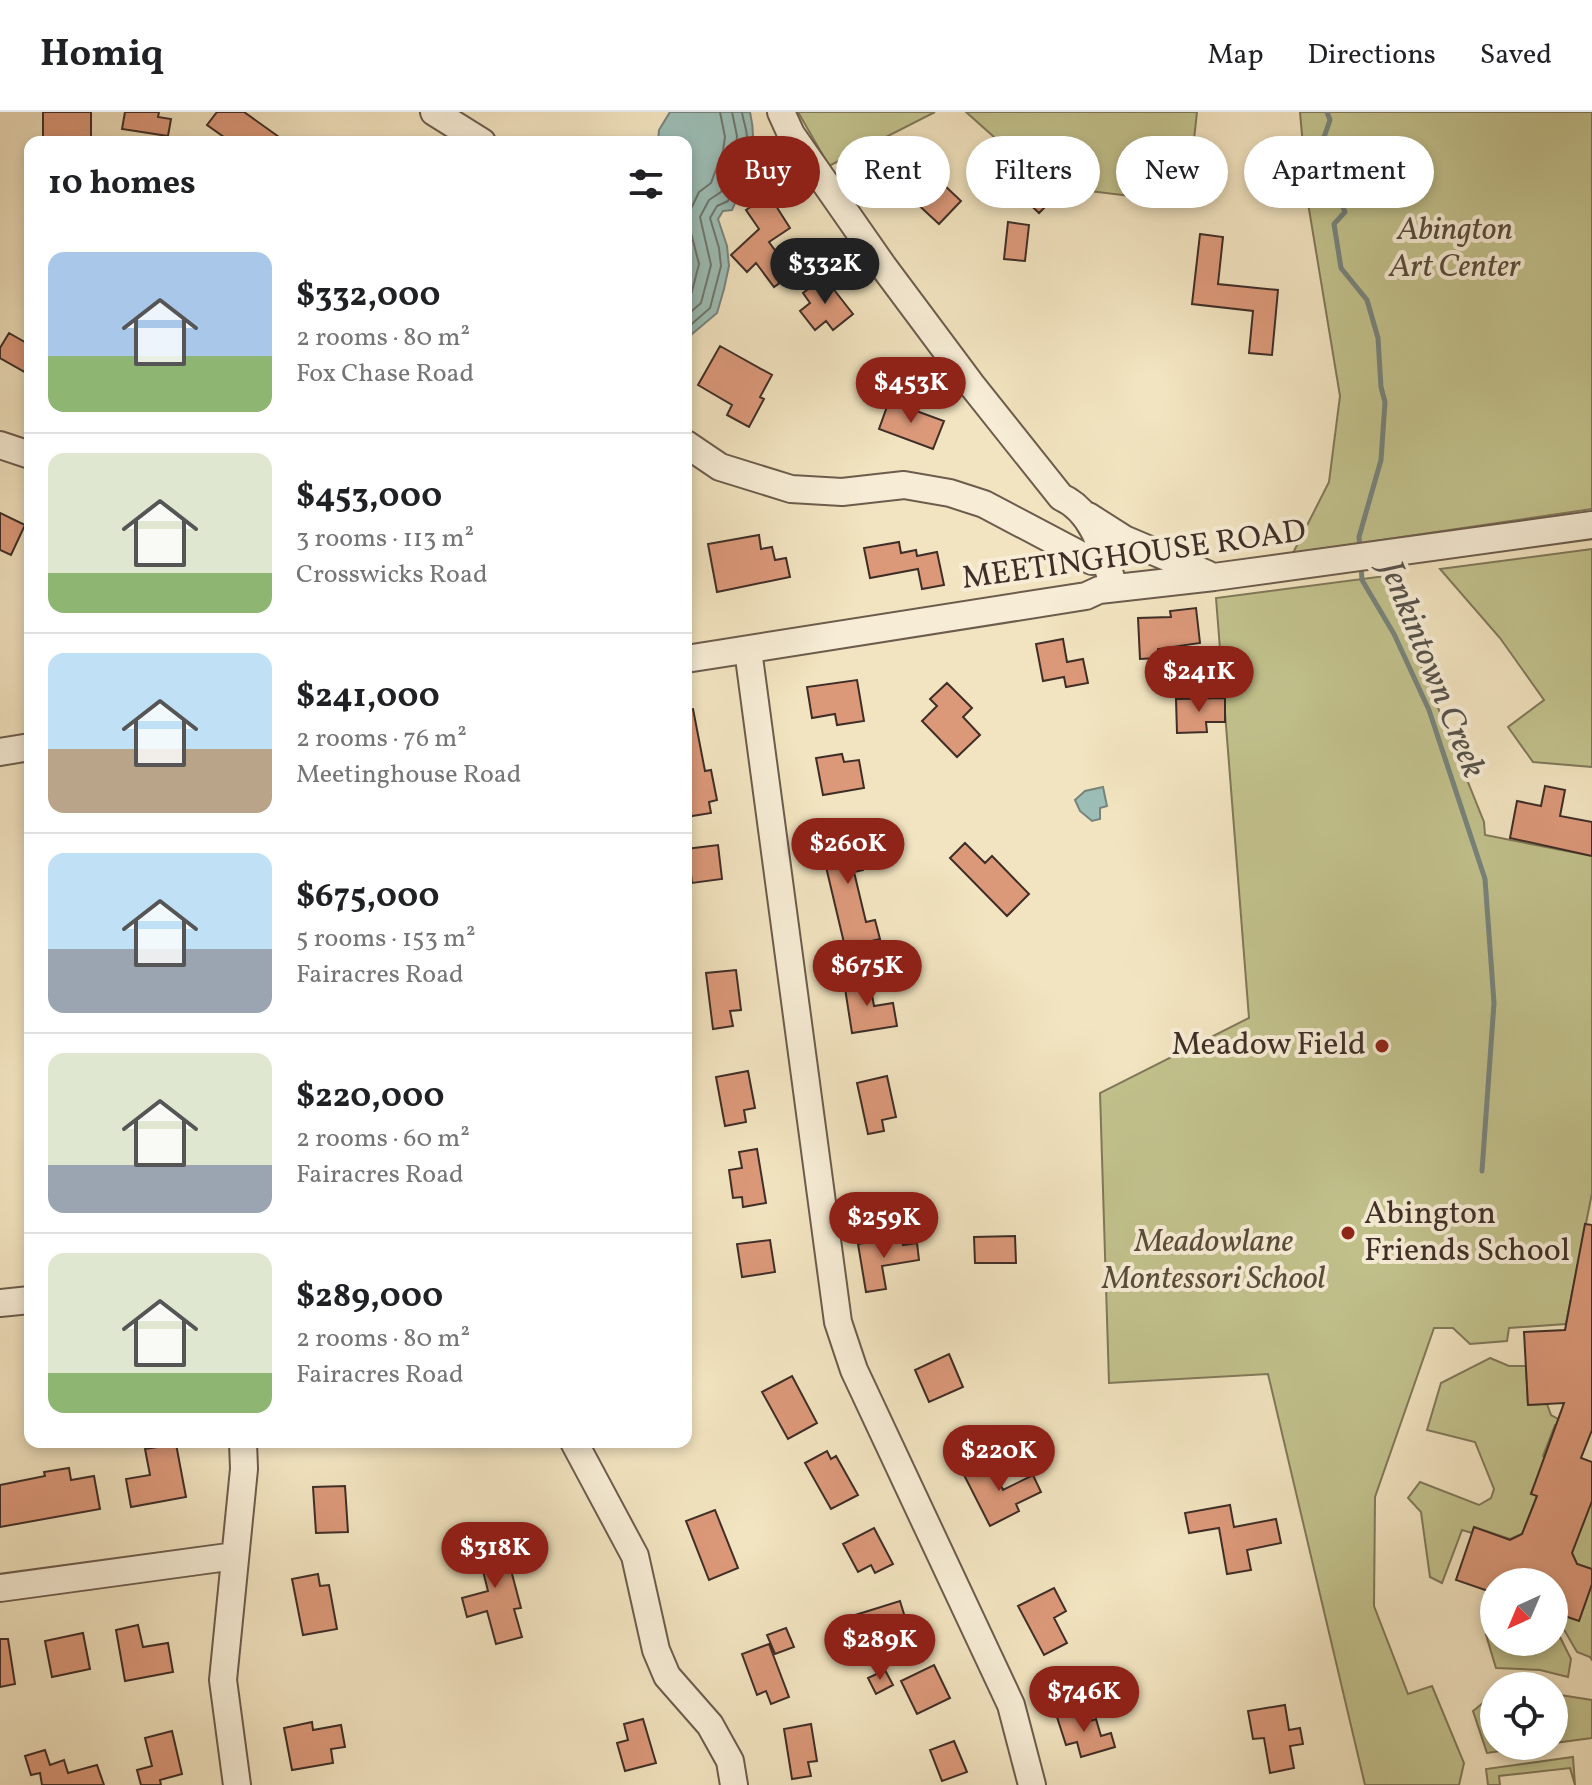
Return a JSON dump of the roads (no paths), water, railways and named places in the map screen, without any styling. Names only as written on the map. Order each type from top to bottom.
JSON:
[{"type":"street","points":[[434,112],[472,136]]},
{"type":"street","points":[[781,112],[791,134],[883,266],[971,384],[1061,497],[1074,503],[1083,513],[1097,536],[1107,589]]},
{"type":"street","points":[[0,445],[24,453]]},
{"type":"street","points":[[692,448],[720,467],[791,489],[842,492],[904,485],[950,493],[984,504],[1081,555],[1107,589]]},
{"type":"street","points":[[1061,497],[1064,512],[1081,534],[1081,555]]},
{"type":"street","points":[[1083,513],[1137,545],[1214,577]]},
{"type":"street","name":"MEETINGHOUSE ROAD","points":[[692,658],[1086,596],[1107,589],[1592,525]]},
{"type":"street","points":[[748,650],[838,1322],[854,1370],[1011,1705],[1032,1785]]},
{"type":"street","points":[[0,752],[24,748]]},
{"type":"street","points":[[0,1303],[24,1301]]},
{"type":"street","points":[[237,1785],[223,1680],[244,1469],[243,1448]]},
{"type":"street","points":[[577,1448],[635,1556],[656,1650],[667,1676],[710,1725],[730,1761],[734,1785]]},
{"type":"street","points":[[0,1588],[235,1556]]},
{"type":"water","points":[[670,112],[750,112],[753,136],[716,136],[716,208],[733,208],[723,211],[718,219],[727,246],[729,266],[717,313],[692,334],[692,136],[658,136]]},
{"type":"water","points":[[1103,787],[1107,806],[1100,808],[1100,819],[1092,821],[1080,811],[1075,800],[1085,791]]},
{"type":"waterway","name":"Jenkintown Creek","points":[[1327,112],[1330,120],[1323,140],[1335,153],[1336,190],[1345,212],[1334,224],[1341,268],[1367,300],[1378,338],[1385,402],[1381,460],[1359,537],[1360,548]]},
{"type":"waterway","name":"Jenkintown Creek","points":[[1361,566],[1362,580],[1394,634],[1429,710],[1485,879],[1494,1003],[1482,1171]]},
{"type":"place","name":"Meadow Field","points":[[1382,1046]]},
{"type":"place","name":"Abington Friends School","points":[[1348,1233]]},
{"type":"park label","name":"Abington Art Center","points":[[1455,250]]},
{"type":"park label","name":"Meadowlane Montessori School","points":[[1214,1262]]}]
